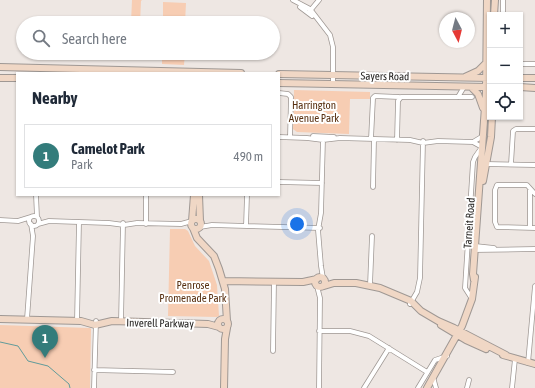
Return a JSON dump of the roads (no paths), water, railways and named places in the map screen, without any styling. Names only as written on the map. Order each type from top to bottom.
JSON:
[{"type":"main road","name":"Tarneit Road","points":[[487,0],[485,64],[487,73]]},
{"type":"main road","points":[[494,0],[494,12]]},
{"type":"main road","points":[[461,78],[478,70],[485,64]]},
{"type":"main road","points":[[0,67],[166,72]]},
{"type":"main road","name":"Sayers Road","points":[[280,74],[487,78]]},
{"type":"main road","points":[[0,78],[16,78]]},
{"type":"main road","points":[[523,78],[535,78]]},
{"type":"main road","name":"Sayers Road","points":[[280,83],[487,87]]},
{"type":"main road","points":[[468,87],[478,94],[485,112]]},
{"type":"main road","points":[[523,88],[535,88]]},
{"type":"main road","name":"Tarneit Road","points":[[427,388],[459,333],[472,299],[487,95]]},
{"type":"main road","name":"Tarneit Road","points":[[478,204],[486,164],[492,120]]},
{"type":"main road","points":[[194,196],[199,240],[214,256],[223,282],[226,309],[222,324],[225,339],[224,388]]},
{"type":"main road","points":[[196,224],[199,196]]},
{"type":"main road","points":[[223,282],[339,282],[370,285],[398,297],[402,302],[411,303],[414,309],[421,311],[478,346],[532,364]]},
{"type":"main road","name":"Inverell Parkway","points":[[0,319],[79,321],[96,323],[222,324]]},
{"type":"street","points":[[310,11],[318,0]]},
{"type":"street","points":[[503,0],[503,12]]},
{"type":"street","points":[[295,1],[310,11],[326,29],[331,39],[333,46],[333,84]]},
{"type":"street","points":[[523,64],[535,64]]},
{"type":"street","points":[[458,97],[468,87]]},
{"type":"street","points":[[280,93],[288,94],[291,97],[290,137]]},
{"type":"street","points":[[373,187],[372,98],[375,96],[399,98],[405,96],[472,97]]},
{"type":"street","points":[[397,140],[399,98]]},
{"type":"street","points":[[511,164],[513,131],[516,129],[535,129]]},
{"type":"street","points":[[473,142],[483,136]]},
{"type":"street","points":[[280,137],[410,140],[423,142],[473,142],[482,147]]},
{"type":"street","points":[[318,387],[321,266],[320,243],[322,235],[320,228],[322,221],[323,139]]},
{"type":"street","points":[[411,303],[418,289],[420,278],[423,142]]},
{"type":"street","name":"Tarneit Road","points":[[472,299],[465,288],[474,161],[482,147]]},
{"type":"street","points":[[486,164],[535,165]]},
{"type":"street","points":[[280,182],[322,183]]},
{"type":"street","points":[[497,185],[528,185],[530,190],[533,228],[499,228],[495,222],[495,190],[497,185]]},
{"type":"street","points":[[530,190],[535,194]]},
{"type":"street","points":[[33,236],[38,224],[35,208],[36,196]]},
{"type":"street","points":[[146,196],[146,224]]},
{"type":"street","points":[[246,226],[247,196]]},
{"type":"street","points":[[27,320],[33,236],[29,221],[35,208]]},
{"type":"street","points":[[18,221],[31,217],[37,217],[49,221],[123,224],[131,222],[146,224],[320,228]]},
{"type":"street","points":[[0,220],[18,221],[31,224],[49,221]]},
{"type":"street","points":[[79,222],[79,321]]},
{"type":"street","points":[[121,322],[123,224]]},
{"type":"street","points":[[370,285],[372,236]]},
{"type":"street","points":[[476,248],[535,249]]},
{"type":"street","points":[[273,351],[274,281]]},
{"type":"street","points":[[532,364],[535,286]]},
{"type":"street","points":[[94,388],[96,323]]},
{"type":"street","points":[[319,330],[356,332],[369,336],[427,372]]},
{"type":"street","points":[[364,388],[389,348]]},
{"type":"street","name":"Tarneit Road","points":[[418,388],[437,358],[447,356]]},
{"type":"street","points":[[512,388],[515,359]]},
{"type":"street","points":[[94,370],[173,372]]},
{"type":"street","points":[[433,378],[436,388]]},
{"type":"street","points":[[467,388],[469,380]]},
{"type":"waterway","points":[[0,342],[18,346],[28,361],[48,366],[69,384],[70,388]]},
{"type":"place","name":"Camelot Park","points":[[45,358]]},
{"type":"park label","name":"Harrington Avenue Park","points":[[314,111]]},
{"type":"park label","name":"Penrose Promenade Park","points":[[193,291]]}]
